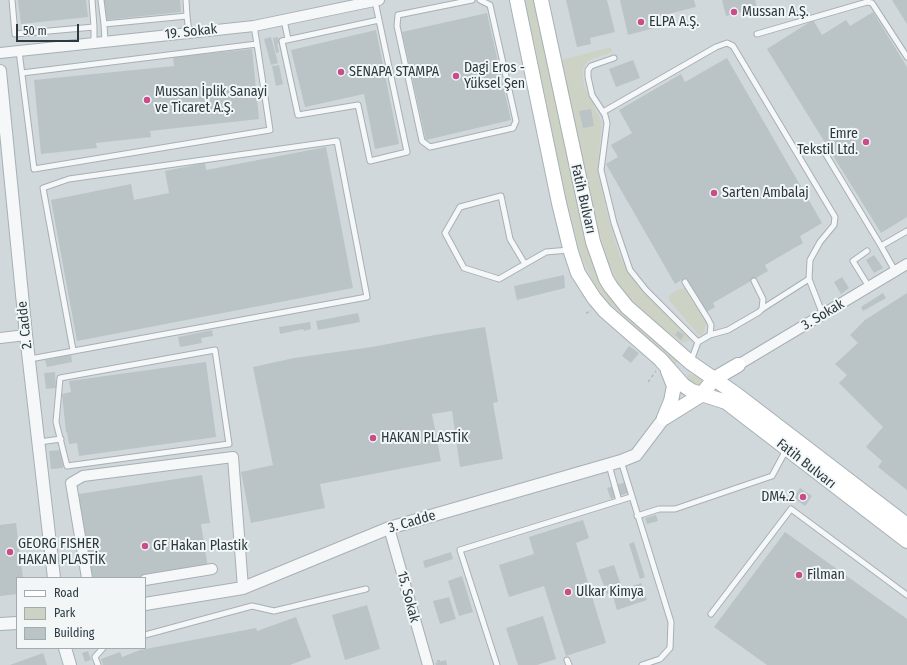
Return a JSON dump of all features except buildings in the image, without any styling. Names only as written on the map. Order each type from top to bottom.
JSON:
[{"type":"main road","name":"Fatih Bulvarı","points":[[517,0],[570,250],[578,273],[594,298],[605,311],[652,352],[692,392],[711,396],[726,402],[907,541]]},
{"type":"main road","name":"Fatih Bulvarı","points":[[541,0],[593,242],[606,279],[619,298],[627,307],[690,363],[736,394],[907,525]]},
{"type":"main road","points":[[678,378],[680,371],[686,364],[690,363]]},
{"type":"main road","points":[[664,418],[701,395],[714,379],[738,365]]},
{"type":"main road","points":[[736,394],[734,380],[738,365]]},
{"type":"main road","points":[[664,418],[671,401],[674,386],[667,367]]},
{"type":"street","name":"19. Sokak","points":[[0,53],[254,26],[377,0]]},
{"type":"street","name":"2. Cadde","points":[[0,71],[26,335],[54,577]]},
{"type":"street","name":"3. Sokak","points":[[738,365],[907,264]]},
{"type":"street","points":[[0,338],[26,335]]},
{"type":"street","name":"3. Cadde","points":[[146,604],[243,588],[389,528],[636,455],[664,418]]},
{"type":"street","points":[[87,577],[71,483],[83,476],[233,457],[243,588]]},
{"type":"street","name":"15. Sokak","points":[[389,528],[424,653],[431,664]]},
{"type":"street","points":[[146,580],[212,569]]},
{"type":"street","points":[[0,624],[16,623]]},
{"type":"street","points":[[65,649],[70,665]]},
{"type":"lane","points":[[12,0],[15,34],[94,26]]},
{"type":"lane","points":[[92,0],[94,42]]},
{"type":"lane","points":[[101,0],[105,41]]},
{"type":"lane","points":[[186,0],[189,33]]},
{"type":"lane","points":[[377,0],[379,20],[407,152],[370,161],[358,105],[298,115],[282,40],[379,20]]},
{"type":"lane","points":[[472,0],[444,3],[398,15],[397,26],[422,141],[430,147],[513,128],[516,121],[490,6],[480,0]]},
{"type":"lane","points":[[757,34],[867,2],[872,3],[907,57]]},
{"type":"lane","points":[[104,24],[187,16]]},
{"type":"lane","points":[[284,20],[288,39]]},
{"type":"lane","points":[[19,51],[34,169],[270,130],[254,26]]},
{"type":"lane","points":[[603,112],[716,47],[727,43],[733,46],[835,217],[834,225],[820,242],[810,260],[809,279],[824,315]]},
{"type":"lane","points":[[22,73],[257,44]]},
{"type":"lane","points":[[614,58],[591,66],[588,70],[588,77],[592,94],[607,122],[601,170],[614,223],[630,270],[636,279],[698,342]]},
{"type":"lane","points":[[29,359],[367,297],[337,141],[69,179],[43,188],[73,350]]},
{"type":"lane","points":[[822,148],[895,271]]},
{"type":"lane","points":[[525,264],[510,239],[501,196],[460,207],[445,233],[464,268],[499,279],[546,252],[570,250]]},
{"type":"lane","points":[[881,246],[907,231]]},
{"type":"lane","points":[[867,251],[853,261],[869,287]]},
{"type":"lane","points":[[690,363],[698,342],[710,335],[728,330],[759,312],[809,279]]},
{"type":"lane","points":[[754,281],[763,299],[762,309]]},
{"type":"lane","points":[[685,282],[708,318],[711,325],[710,335]]},
{"type":"lane","points":[[215,350],[229,444],[67,466],[60,439],[56,422],[60,378],[215,350]]},
{"type":"lane","points":[[39,442],[60,439]]},
{"type":"lane","points":[[638,516],[659,509],[675,509],[772,476],[787,449]]},
{"type":"lane","points":[[621,460],[631,497],[672,622],[670,648],[660,659],[642,665]]},
{"type":"lane","points":[[609,464],[618,501]]},
{"type":"lane","points":[[497,665],[460,550],[631,497]]},
{"type":"lane","points":[[711,614],[791,509],[907,595]]},
{"type":"lane","points":[[146,635],[252,606],[274,611],[366,589]]},
{"type":"lane","points":[[98,665],[96,657],[102,649]]},
{"type":"path","points":[[648,382],[650,378]]},
{"type":"path","points":[[431,664],[440,660],[440,662]]},
{"type":"shaded area","points":[[0,0],[907,0],[907,665],[0,665]]},
{"type":"green space","points":[[525,0],[536,0],[593,259],[680,357],[675,365],[662,351],[608,302],[595,285],[581,256],[565,194]]},
{"type":"green space","points":[[611,47],[612,52],[592,59],[586,63],[583,70],[585,88],[602,122],[598,164],[606,209],[619,254],[630,276],[690,338],[689,341],[682,343],[633,304],[620,289],[611,268],[595,221],[561,60]]},
{"type":"green space","points":[[686,288],[707,321],[702,335],[699,335],[696,332],[669,300],[671,294],[679,289]]},
{"type":"green space","points":[[689,374],[697,376],[701,379],[703,385],[699,387],[687,380]]},
{"type":"place","name":"Mussan A.Ş.","points":[[734,12]]},
{"type":"place","name":"ELPA A.Ş.","points":[[641,22]]},
{"type":"place","name":"SENAPA STAMPA","points":[[341,72]]},
{"type":"place","name":"Dagi Eros - Yüksel Şen","points":[[456,76]]},
{"type":"place","name":"Mussan İplik Sanayi ve Ticaret A.Ş.","points":[[147,100]]},
{"type":"place","name":"Emre Tekstil Ltd.","points":[[866,142]]},
{"type":"place","name":"Sarten Ambalaj","points":[[714,193]]},
{"type":"place","name":"HAKAN PLASTİK","points":[[373,438]]},
{"type":"place","name":"DM4.2","points":[[803,497]]},
{"type":"place","name":"GF Hakan Plastik","points":[[145,546]]},
{"type":"place","name":"GEORG FISHER HAKAN PLASTİK","points":[[10,552]]},
{"type":"place","name":"Filman","points":[[799,575]]},
{"type":"place","name":"Ulkar Kimya","points":[[568,592]]}]
